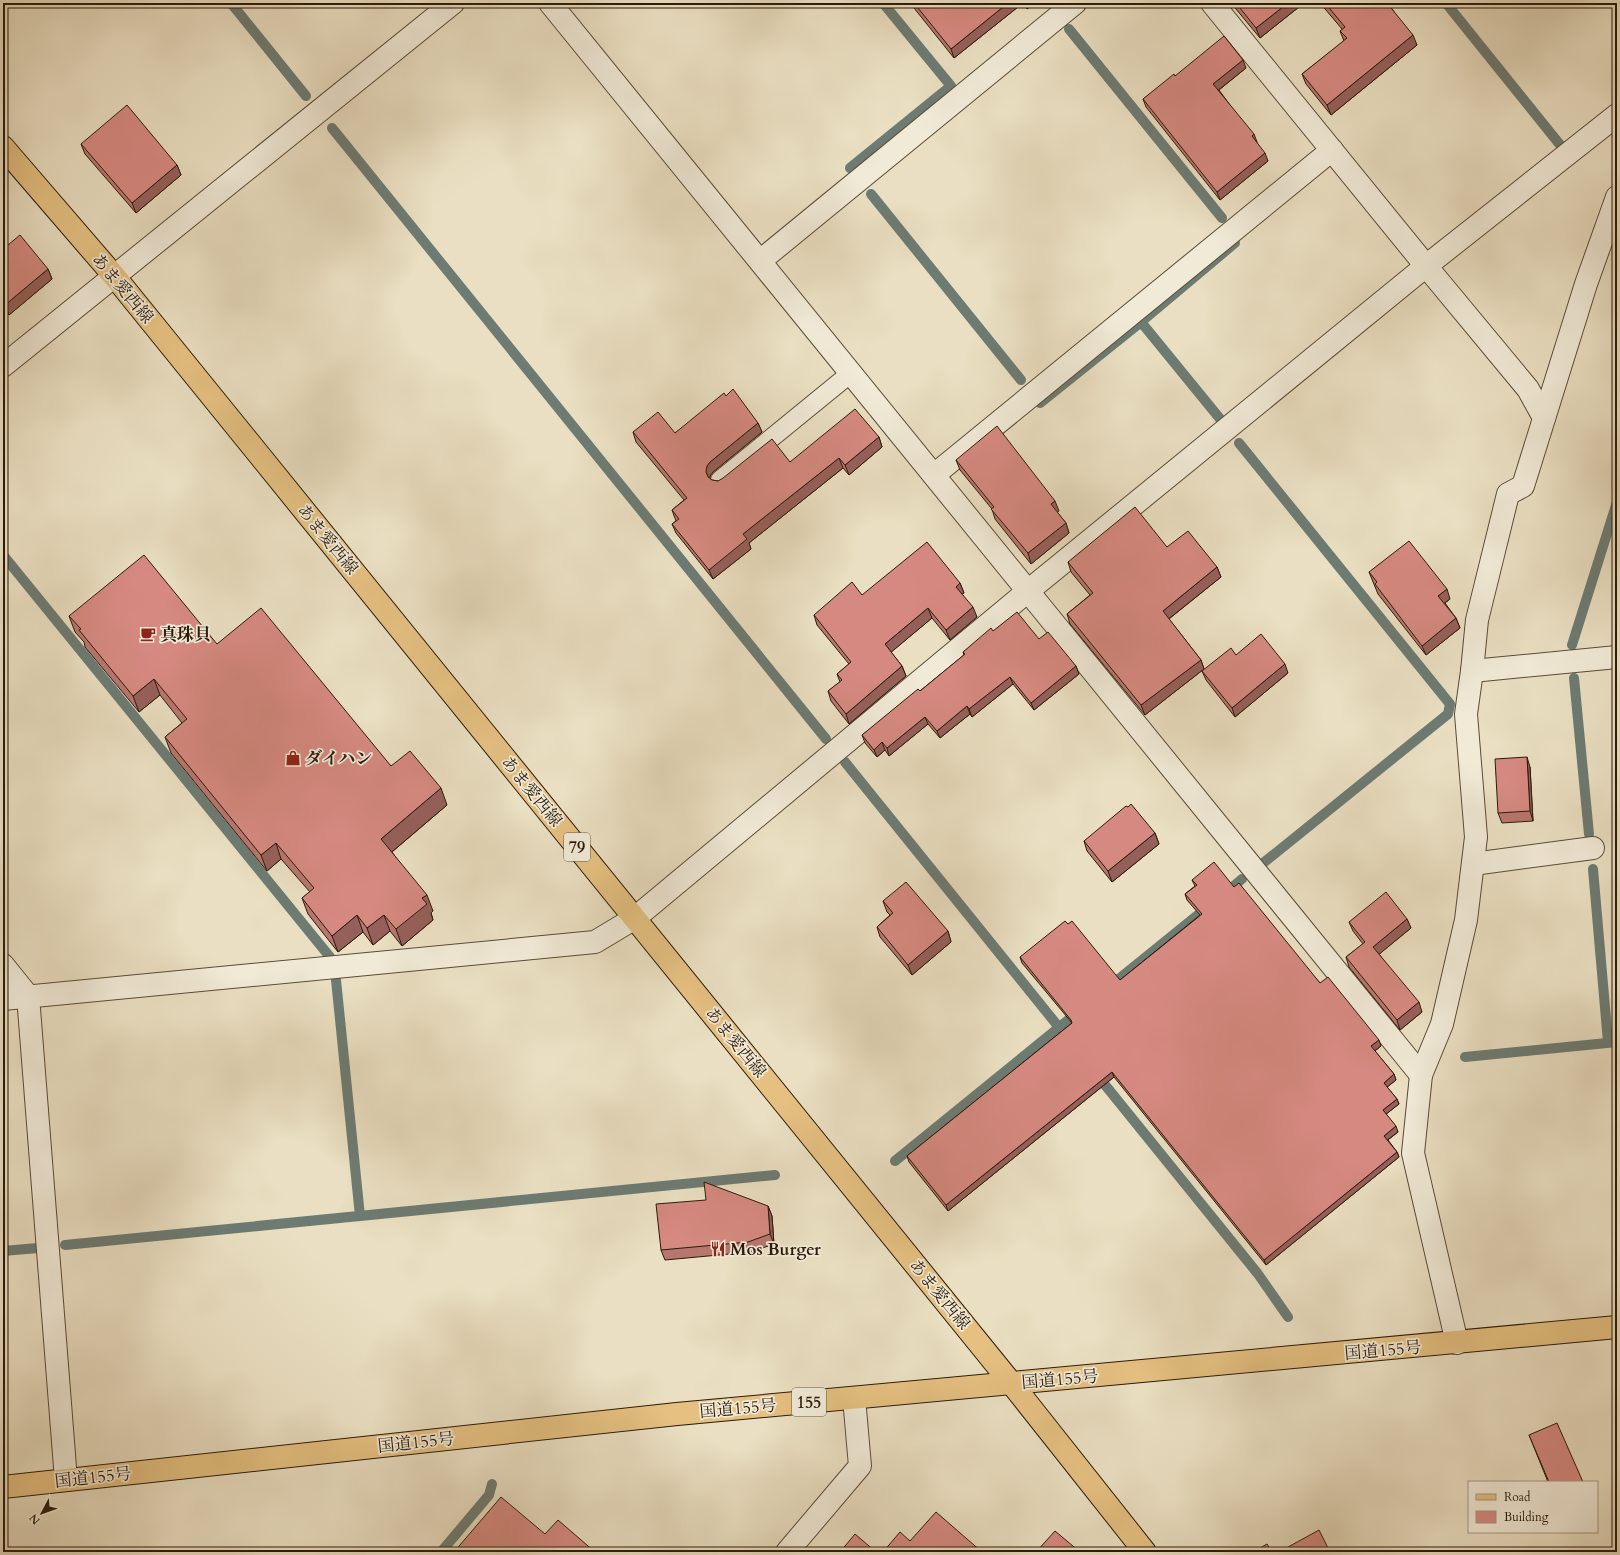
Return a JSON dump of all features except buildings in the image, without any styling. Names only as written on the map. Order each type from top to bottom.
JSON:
[{"type":"main road","name":"あま愛西線","points":[[3,147],[115,277],[1012,1384],[1145,1552]]},
{"type":"main road","name":"国道155号","points":[[3,1487],[669,1415],[1617,1327]]},
{"type":"street","points":[[3,366],[453,3]]},
{"type":"street","points":[[550,3],[1421,1075]]},
{"type":"street","points":[[760,261],[1075,3]]},
{"type":"street","points":[[1212,3],[1426,266],[1528,388],[1544,418]]},
{"type":"street","points":[[3,999],[595,942],[635,918],[1028,591],[1426,266],[1617,115]]},
{"type":"street","points":[[934,475],[1332,150]]},
{"type":"street","points":[[1457,1343],[1413,1153],[1421,1075],[1442,1024],[1466,920],[1473,864],[1476,837],[1466,714],[1477,620],[1508,494],[1523,486],[1586,284],[1617,197]]},
{"type":"street","points":[[1472,671],[1617,657]]},
{"type":"street","points":[[1473,864],[1593,848]]},
{"type":"street","points":[[3,965],[28,996],[66,1480]]},
{"type":"street","points":[[787,1552],[860,1466],[854,1398]]},
{"type":"lane","points":[[720,480],[851,373]]},
{"type":"waterway","points":[[231,3],[306,96]]},
{"type":"waterway","points":[[850,168],[951,86],[883,3]]},
{"type":"waterway","points":[[1446,3],[1561,146]]},
{"type":"waterway","points":[[1069,29],[1222,218]]},
{"type":"waterway","points":[[332,128],[826,739]]},
{"type":"waterway","points":[[871,194],[1021,380]]},
{"type":"waterway","points":[[1141,322],[1235,243]]},
{"type":"waterway","points":[[1040,403],[1141,322],[1221,420]]},
{"type":"waterway","points":[[1239,443],[1450,704],[1448,714],[1262,864]]},
{"type":"waterway","points":[[1572,645],[1617,502]]},
{"type":"waterway","points":[[3,555],[330,957]]},
{"type":"waterway","points":[[1574,678],[1589,834]]},
{"type":"waterway","points":[[845,762],[1070,1041]]},
{"type":"waterway","points":[[1593,869],[1608,1042]]},
{"type":"waterway","points":[[1223,895],[1242,879]]},
{"type":"waterway","points":[[1109,987],[1209,906]]},
{"type":"waterway","points":[[336,980],[360,1216]]},
{"type":"waterway","points":[[895,1161],[1078,1012]]},
{"type":"waterway","points":[[1465,1057],[1617,1042]]},
{"type":"waterway","points":[[1097,1075],[1258,1274],[1288,1317]]},
{"type":"waterway","points":[[65,1245],[775,1175]]},
{"type":"waterway","points":[[3,1251],[38,1248]]},
{"type":"waterway","points":[[441,1552],[489,1495],[492,1484]]},
{"type":"place","name":"真珠貝","points":[[148,634]]},
{"type":"place","name":"ダイハン","points":[[293,758]]},
{"type":"place","name":"Mos Burger","points":[[718,1249]]}]
